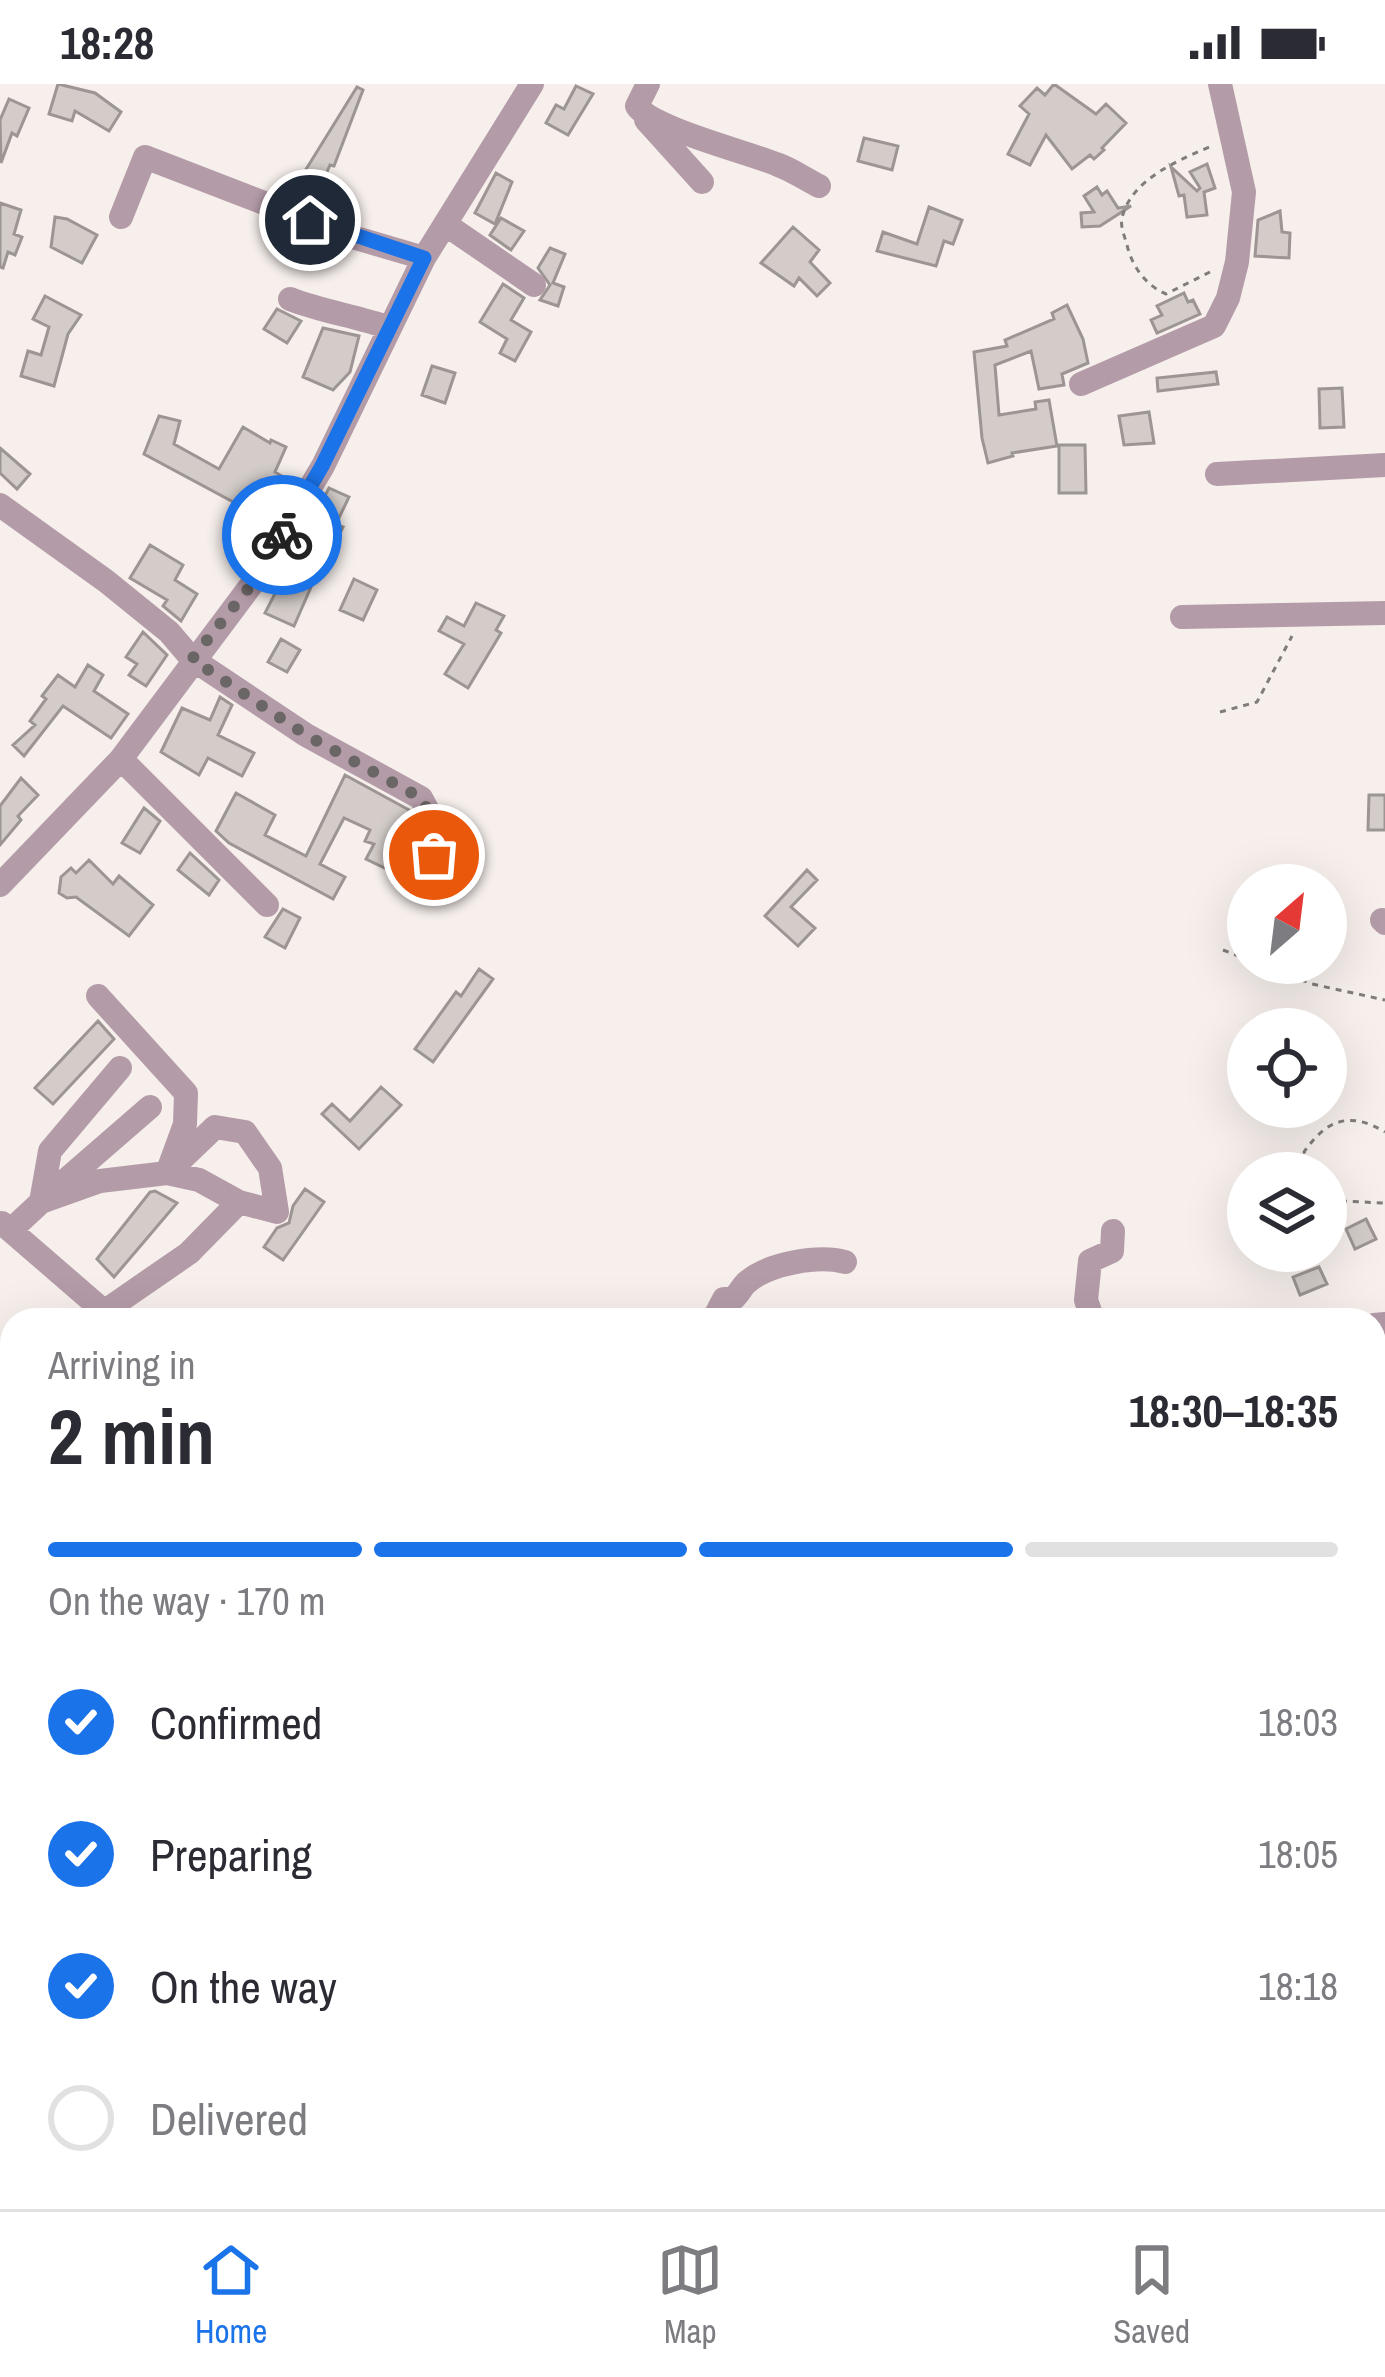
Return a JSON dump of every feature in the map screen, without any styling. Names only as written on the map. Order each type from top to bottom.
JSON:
[{"type":"street","points":[[0,885],[122,759],[255,580],[300,506],[424,258],[532,84]]},
{"type":"street","points":[[648,84],[637,106],[702,182]]},
{"type":"street","points":[[1081,384],[1214,326],[1228,298],[1244,192],[1220,84]]},
{"type":"street","points":[[644,118],[777,164],[819,186]]},
{"type":"street","points":[[121,217],[145,157],[349,236],[424,258]]},
{"type":"street","points":[[445,224],[534,285]]},
{"type":"street","points":[[290,299],[390,328]]},
{"type":"street","points":[[1217,474],[1385,465]]},
{"type":"street","points":[[0,505],[106,581],[169,632],[192,659],[306,735],[421,798],[428,811],[417,842],[434,855]]},
{"type":"street","points":[[1182,616],[1385,613]]},
{"type":"street","points":[[122,759],[267,905]]},
{"type":"street","points":[[98,996],[186,1093],[184,1124],[167,1173]]},
{"type":"street","points":[[41,1202],[50,1151],[120,1068]]},
{"type":"street","points":[[101,1308],[6,1226],[41,1202],[150,1107]]},
{"type":"street","points":[[41,1202],[100,1181],[167,1173],[199,1180],[239,1202],[277,1212],[270,1168],[245,1132],[215,1127],[167,1173]]},
{"type":"street","points":[[120,1308],[189,1253],[239,1202]]},
{"type":"street","points":[[1089,1308],[1090,1261],[1112,1251],[1113,1231]]},
{"type":"street","points":[[719,1308],[724,1299],[733,1299],[746,1283],[764,1274],[821,1256],[845,1262]]},
{"type":"path","points":[[1233,138],[1169,164],[1132,196],[1121,221],[1130,262],[1166,294],[1237,262]]},
{"type":"path","points":[[1220,712],[1257,702],[1292,638],[1294,616]]},
{"type":"path","points":[[1222,950],[1227,952]]},
{"type":"path","points":[[1312,984],[1385,1000]]},
{"type":"path","points":[[1304,1152],[1317,1134],[1346,1119],[1367,1121],[1385,1132]]},
{"type":"path","points":[[1347,1201],[1385,1203]]},
{"type":"building","points":[[58,84],[95,93],[121,112],[109,131],[75,111],[72,121],[49,114]]},
{"type":"building","points":[[1054,84],[1096,114],[1106,104],[1126,123],[1094,159],[1090,155],[1072,169],[1046,135],[1030,165],[1008,154],[1029,114],[1020,106],[1037,88],[1045,95]]},
{"type":"building","points":[[576,86],[593,94],[568,135],[546,123],[556,105],[564,109]]},
{"type":"building","points":[[357,87],[363,90],[334,166],[330,165],[320,188],[300,179]]},
{"type":"building","points":[[9,99],[29,108],[17,136],[12,133],[1,163],[0,120]]},
{"type":"building","points":[[864,138],[898,146],[892,170],[858,161]]},
{"type":"building","points":[[1207,164],[1215,188],[1204,192],[1207,215],[1187,217],[1184,195],[1179,196],[1171,167],[1197,191],[1200,188],[1190,172]]},
{"type":"building","points":[[496,173],[512,182],[495,224],[475,213]]},
{"type":"building","points":[[1097,187],[1102,195],[1107,191],[1118,208],[1131,206],[1100,226],[1082,227],[1081,213],[1094,212],[1084,196]]},
{"type":"building","points":[[0,203],[21,210],[14,234],[22,237],[15,255],[8,252],[3,268],[0,267]]},
{"type":"building","points":[[929,207],[962,220],[953,244],[944,241],[936,266],[877,251],[883,232],[917,244]]},
{"type":"building","points":[[1280,211],[1282,232],[1290,233],[1289,258],[1255,256],[1258,220]]},
{"type":"building","points":[[55,217],[97,235],[82,263],[51,247]]},
{"type":"building","points":[[501,218],[524,231],[511,250],[490,235]]},
{"type":"building","points":[[793,227],[819,250],[810,262],[830,283],[817,296],[799,278],[794,286],[761,263]]},
{"type":"building","points":[[550,248],[565,254],[553,283],[564,287],[558,306],[540,300],[550,285],[538,268]]},
{"type":"building","points":[[503,284],[524,298],[511,320],[531,332],[515,361],[500,353],[507,339],[480,322]]},
{"type":"building","points":[[1184,293],[1200,314],[1157,333],[1151,320],[1162,315],[1157,306]]},
{"type":"building","points":[[45,296],[81,315],[68,334],[54,386],[21,376],[28,351],[41,355],[49,327],[33,319]]},
{"type":"building","points":[[1067,305],[1088,363],[1062,374],[1064,385],[1039,389],[1031,351],[995,365],[999,415],[1036,409],[1035,402],[1049,400],[1057,446],[1012,453],[988,463],[974,352],[1007,346],[1005,340],[1054,319],[1052,313]]},
{"type":"building","points":[[277,309],[301,321],[287,343],[264,329]]},
{"type":"building","points":[[323,328],[359,336],[350,372],[333,390],[303,377]]},
{"type":"building","points":[[432,366],[455,373],[445,403],[422,395]]},
{"type":"building","points":[[1216,372],[1218,384],[1158,391],[1157,378]]},
{"type":"building","points":[[1342,388],[1344,427],[1320,428],[1319,389]]},
{"type":"building","points":[[1149,412],[1154,443],[1124,445],[1119,416]]},
{"type":"building","points":[[159,416],[180,421],[174,444],[219,469],[243,427],[286,447],[275,472],[285,478],[263,518],[144,454]]},
{"type":"building","points":[[1059,445],[1085,445],[1086,493],[1059,493]]},
{"type":"building","points":[[0,448],[30,474],[17,489],[0,473]]},
{"type":"building","points":[[329,488],[349,497],[336,524],[343,527],[330,554],[322,550],[305,584],[311,587],[294,626],[265,613]]},
{"type":"building","points":[[150,545],[183,565],[175,580],[197,594],[181,621],[163,606],[167,600],[130,578]]},
{"type":"building","points":[[354,579],[377,590],[363,620],[340,610]]},
{"type":"building","points":[[476,603],[504,616],[496,630],[501,633],[468,688],[445,674],[464,644],[439,631],[447,617],[464,626]]},
{"type":"building","points":[[143,632],[167,655],[146,686],[129,675],[137,664],[126,657]]},
{"type":"building","points":[[281,639],[300,650],[287,672],[268,662]]},
{"type":"building","points":[[88,665],[103,675],[94,691],[128,714],[111,738],[63,706],[24,756],[13,745],[35,725],[30,721],[46,699],[42,696],[58,675],[75,687]]},
{"type":"building","points":[[220,697],[232,705],[218,735],[254,753],[242,776],[208,758],[199,775],[161,752],[182,708],[210,720]]},
{"type":"building","points":[[345,775],[409,810],[398,854],[434,871],[428,891],[397,880],[399,875],[366,859],[374,844],[365,841],[370,830],[344,818],[320,864],[345,877],[333,899],[229,843],[216,831],[236,793],[275,815],[265,835],[306,856]]},
{"type":"building","points":[[21,778],[38,795],[0,845],[0,806]]},
{"type":"building","points":[[1369,795],[1385,795],[1385,830],[1368,830]]},
{"type":"building","points":[[144,808],[160,821],[140,853],[122,843]]},
{"type":"building","points":[[190,853],[219,880],[209,895],[178,870]]},
{"type":"building","points":[[89,860],[113,884],[119,876],[153,905],[129,936],[76,897],[59,893],[61,877],[71,868],[76,873]]},
{"type":"building","points":[[807,870],[817,880],[791,907],[815,928],[798,946],[765,916]]},
{"type":"building","points":[[283,909],[300,918],[285,948],[265,937]]},
{"type":"building","points":[[479,969],[493,979],[433,1062],[415,1049]]},
{"type":"building","points":[[98,1021],[114,1039],[53,1104],[35,1088]]},
{"type":"building","points":[[381,1087],[401,1105],[359,1149],[322,1114],[332,1104],[350,1121]]},
{"type":"building","points":[[305,1189],[324,1202],[283,1260],[264,1247],[277,1228],[289,1223],[293,1206]]},
{"type":"building","points":[[155,1191],[177,1203],[114,1277],[97,1259]]},
{"type":"building","points":[[1366,1219],[1376,1239],[1355,1249],[1347,1228]]},
{"type":"building","points":[[1321,1272],[1327,1284],[1300,1295],[1293,1277]]},
{"type":"way so far","points":[[282,535],[255,580],[192,659],[306,735],[421,798],[428,811],[417,842],[434,855]]},
{"type":"route","points":[[282,535],[322,466],[424,258],[310,220]]}]
